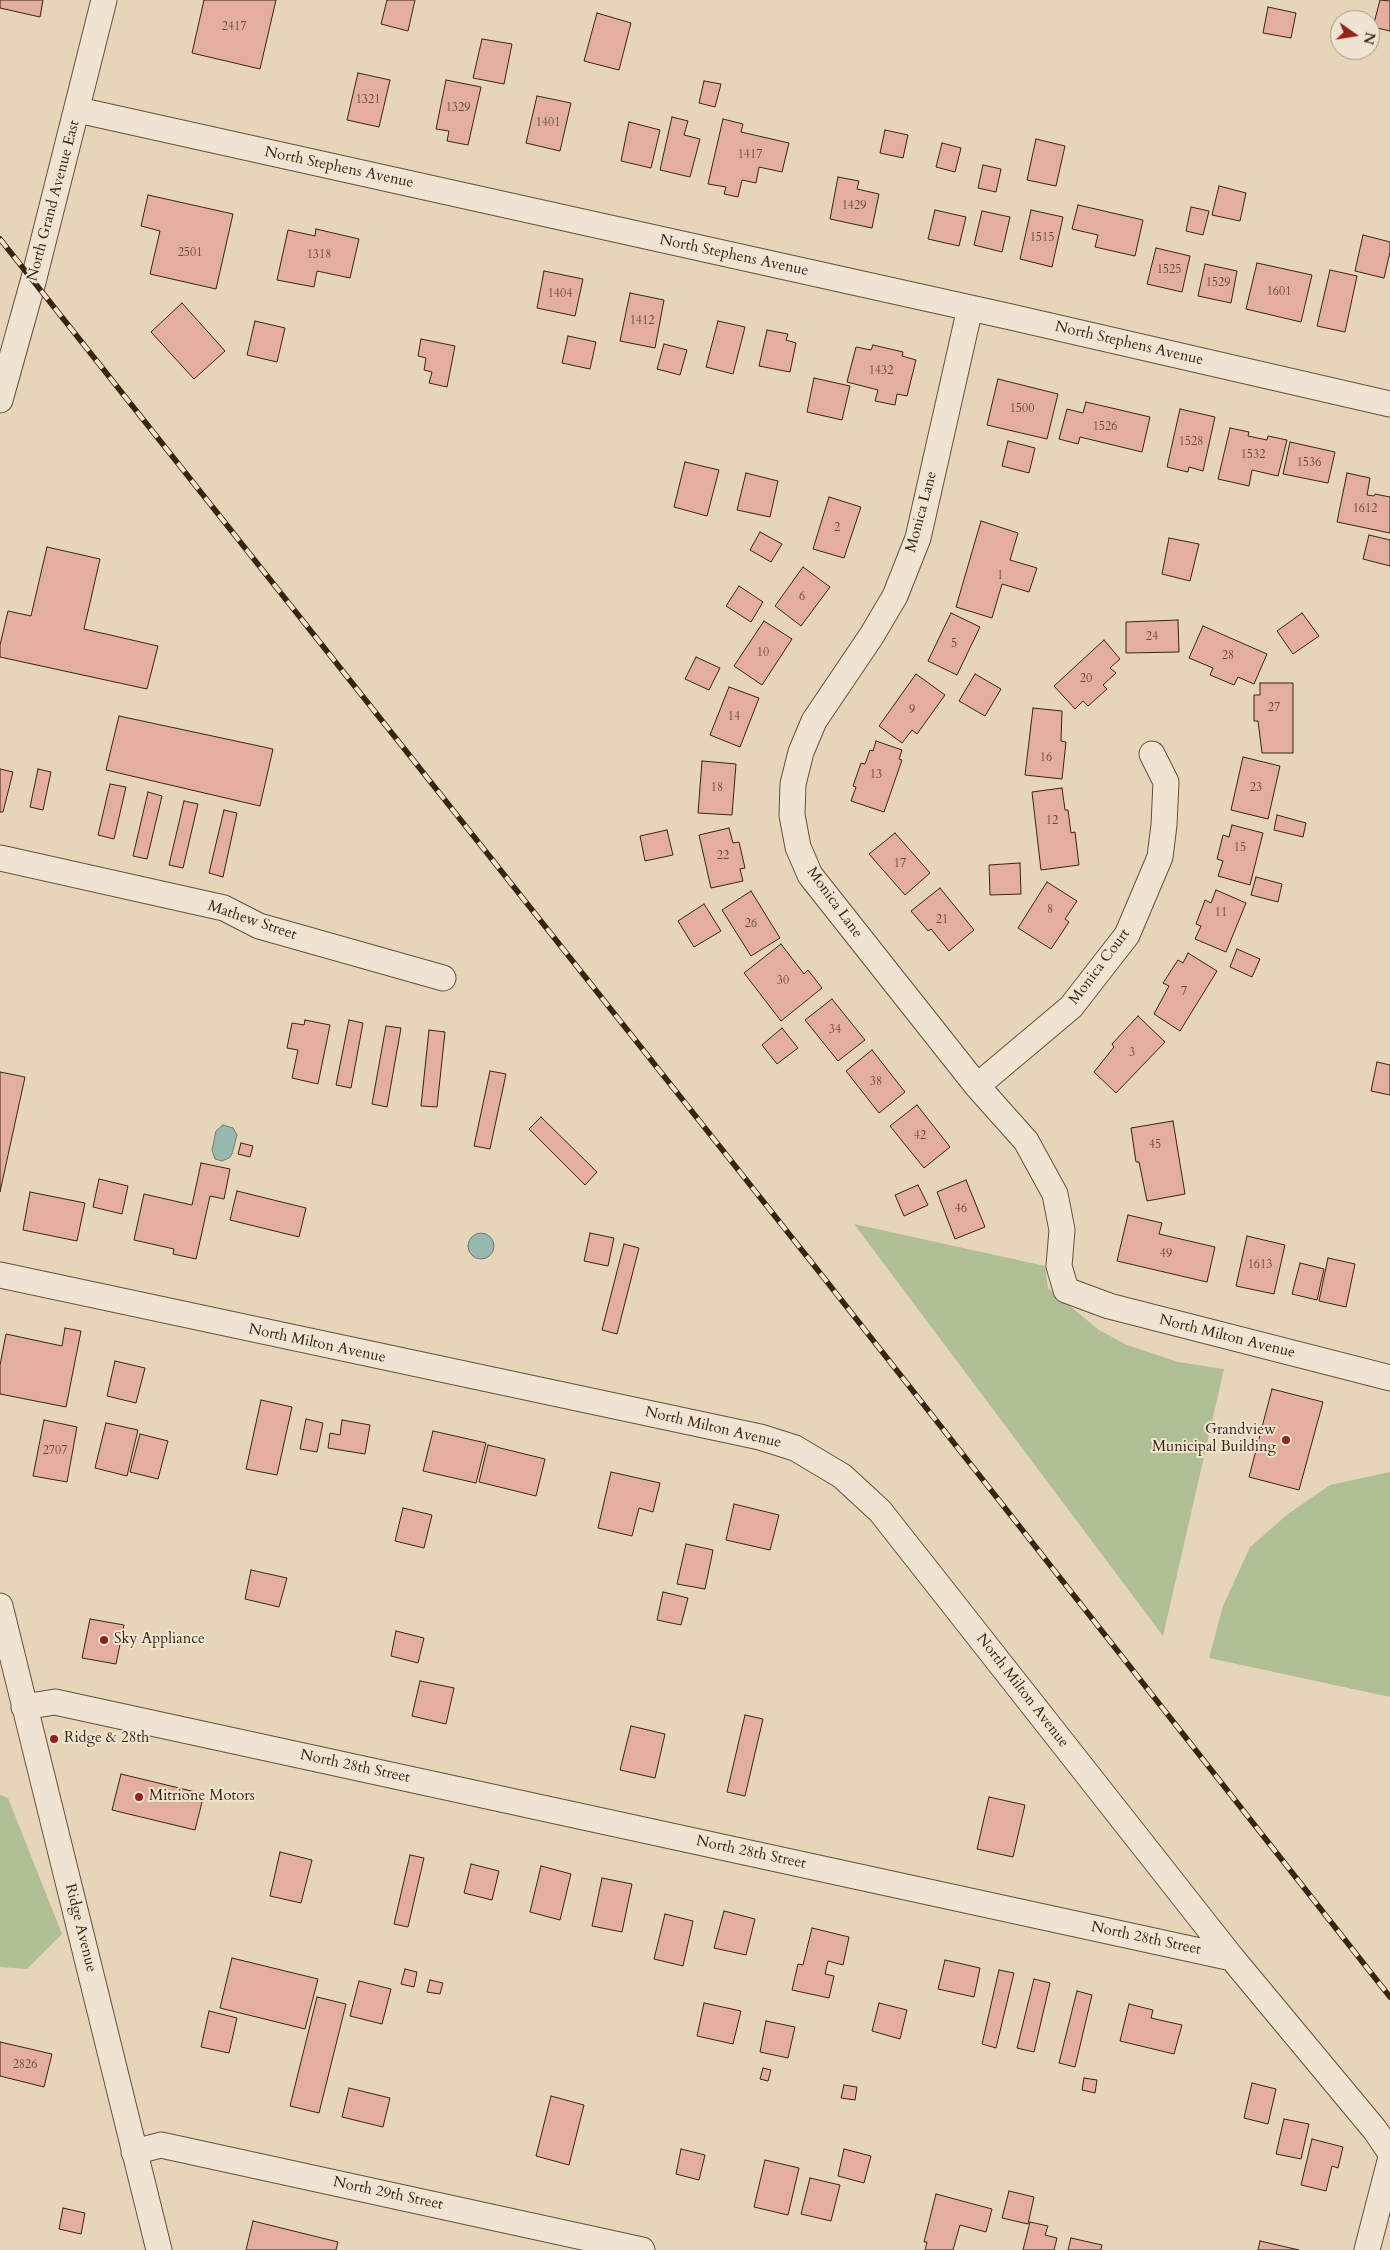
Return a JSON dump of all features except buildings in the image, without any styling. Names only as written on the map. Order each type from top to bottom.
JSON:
[{"type":"street","name":"North Grand Avenue East","points":[[0,400],[34,282],[104,0]]},
{"type":"street","name":"North Stephens Avenue","points":[[78,110],[970,308],[1390,404]]},
{"type":"street","name":"Monica Lane","points":[[970,308],[918,538],[894,596],[872,635],[814,720],[793,784],[792,815],[798,848],[810,875],[978,1086],[1026,1141],[1055,1194],[1062,1230],[1059,1266],[1066,1290]]},
{"type":"street","name":"Monica Court","points":[[978,1086],[1071,1007],[1127,935],[1160,857],[1166,782],[1152,754]]},
{"type":"street","name":"Mathew Street","points":[[0,858],[224,908],[259,926],[443,978]]},
{"type":"street","name":"North Milton Avenue","points":[[0,1276],[760,1436],[795,1448],[842,1476],[880,1511],[1232,1958]]},
{"type":"street","name":"North Milton Avenue","points":[[1066,1290],[1109,1306],[1390,1378]]},
{"type":"street","name":"Ridge Avenue","points":[[0,1606],[159,2250]]},
{"type":"street","name":"North 28th Street","points":[[24,1707],[55,1702],[1232,1958]]},
{"type":"street","points":[[1232,1958],[1375,2130],[1390,2152]]},
{"type":"street","name":"North 29th Street","points":[[134,2152],[161,2145],[642,2250]]},
{"type":"street","points":[[1368,2250],[1390,2162]]},
{"type":"green space","points":[[854,1224],[1045,1266],[1048,1288],[1099,1330],[1127,1345],[1178,1362],[1224,1369],[1163,1636]]},
{"type":"green space","points":[[1390,1472],[1390,1697],[1209,1658],[1223,1606],[1250,1547],[1288,1514],[1330,1485]]},
{"type":"green space","points":[[0,1795],[8,1798],[62,1934],[27,1969],[0,1967]]},
{"type":"water","points":[[223,1125],[233,1128],[237,1135],[232,1154],[229,1158],[222,1161],[215,1159],[212,1150],[216,1131]]},
{"type":"water","points":[[481,1233],[490,1237],[494,1246],[490,1255],[481,1259],[472,1255],[468,1246],[472,1237]]},
{"type":"railway","points":[[0,239],[824,1278],[1390,1997]]},
{"type":"place","name":"Grandview Municipal Building","points":[[1286,1440]]},
{"type":"place","name":"Sky Appliance","points":[[104,1640]]},
{"type":"place","name":"Ridge & 28th","points":[[54,1739]]},
{"type":"place","name":"Mitrione Motors","points":[[139,1797]]}]
